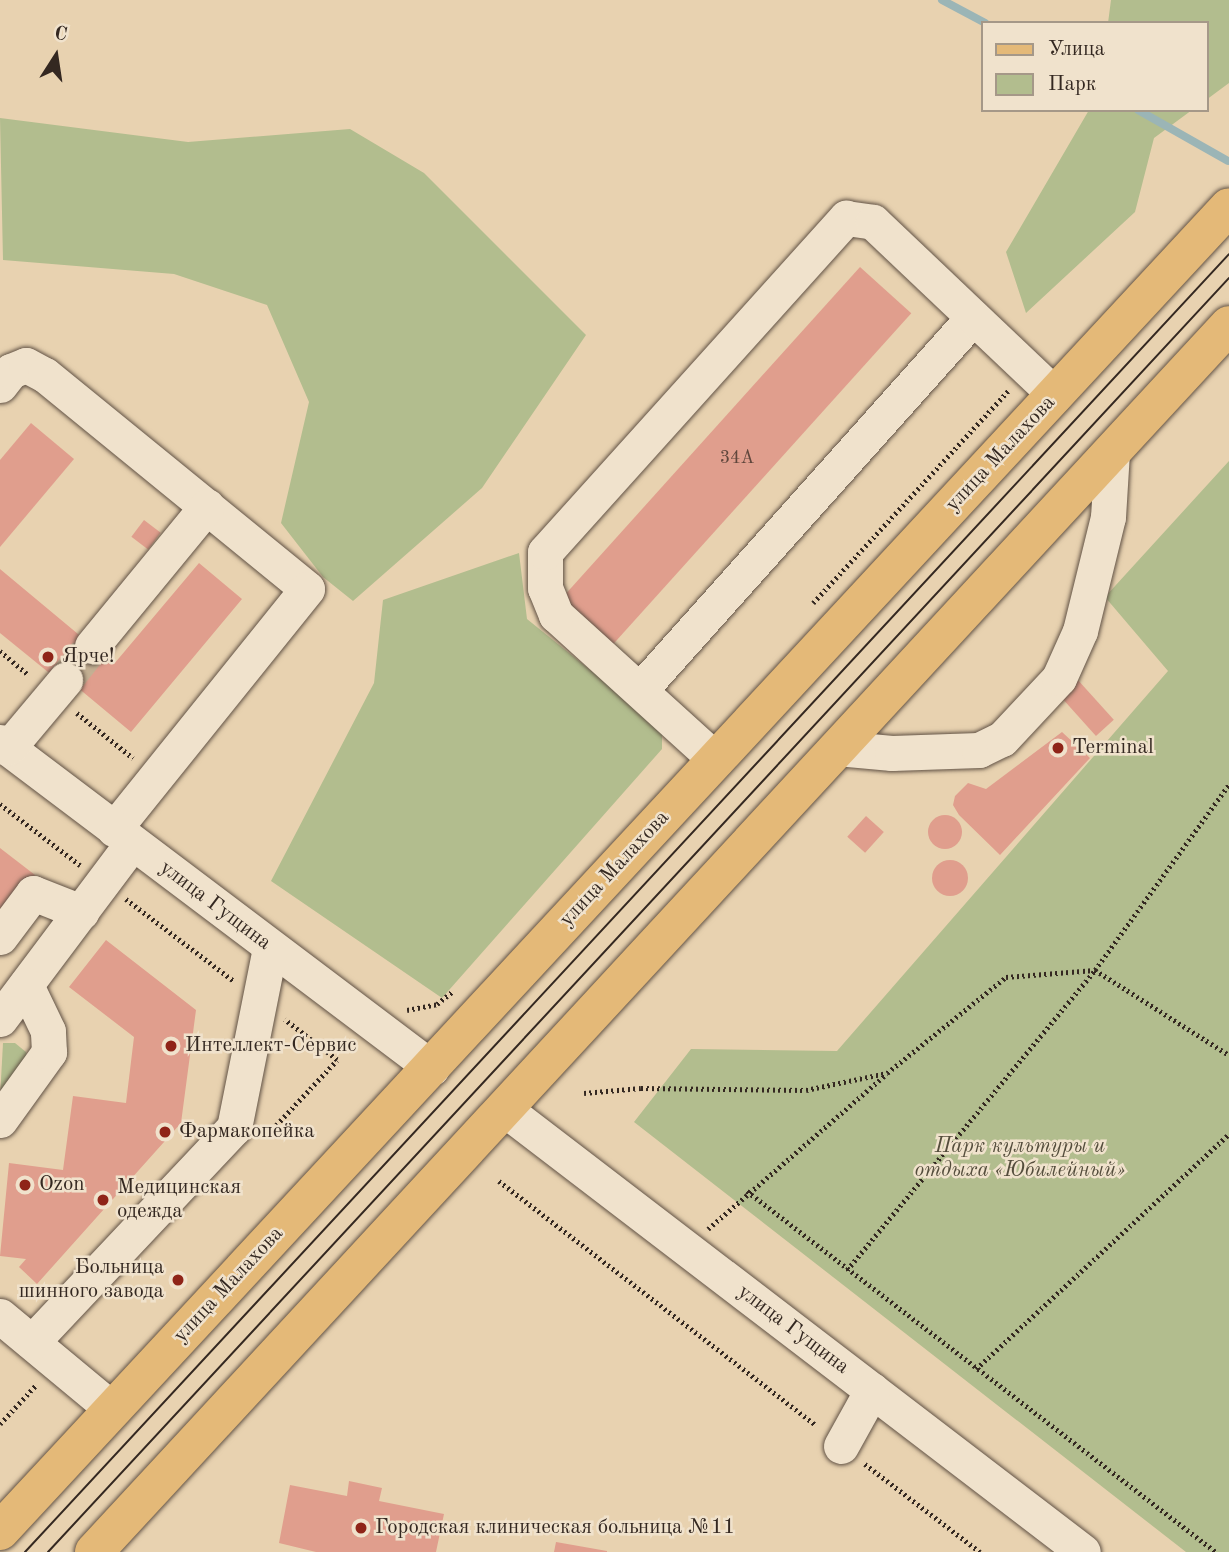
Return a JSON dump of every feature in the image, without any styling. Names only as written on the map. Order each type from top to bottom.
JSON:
[{"type":"main road","name":"улица Малахова","points":[[0,1531],[1229,207]]},
{"type":"main road","points":[[94,1552],[1229,326]]},
{"type":"street","points":[[716,760],[556,615],[545,588],[545,552],[846,218],[873,222],[1055,396]]},
{"type":"street","points":[[639,690],[973,318]]},
{"type":"street","points":[[0,384],[11,371],[26,365],[45,375],[307,589],[123,836],[103,882],[0,1019]]},
{"type":"street","points":[[837,748],[892,753],[979,750],[1002,739],[1059,678],[1080,631],[1108,517],[1112,452]]},
{"type":"street","points":[[92,646],[207,506]]},
{"type":"street","points":[[4,745],[65,680]]},
{"type":"street","name":"улица Гущина","points":[[4,745],[432,1068]]},
{"type":"street","points":[[0,937],[33,893],[81,912]]},
{"type":"street","points":[[44,1352],[234,1128],[270,948]]},
{"type":"street","points":[[0,1120],[49,1052],[48,1031],[26,985]]},
{"type":"street","name":"улица Гущина","points":[[503,1108],[1083,1552]]},
{"type":"street","points":[[0,1316],[112,1409]]},
{"type":"street","points":[[841,1446],[872,1391]]},
{"type":"path","points":[[803,615],[1028,369]]},
{"type":"path","points":[[847,1270],[1095,970],[1229,784]]},
{"type":"path","points":[[0,804],[337,1060]]},
{"type":"path","points":[[688,1250],[747,1191],[1006,977],[1095,970],[1229,1055]]},
{"type":"path","points":[[398,1010],[437,1004],[461,982]]},
{"type":"path","points":[[584,1093],[806,1090],[887,1073]]},
{"type":"path","points":[[976,1369],[1229,1134]]},
{"type":"path","points":[[499,1181],[980,1552]]},
{"type":"path","points":[[747,1191],[1216,1552]]},
{"type":"path","points":[[0,1424],[44,1352]]},
{"type":"green space","points":[[1111,0],[1229,0],[1229,83],[1208,99],[1208,21],[1108,21]]},
{"type":"green space","points":[[1088,112],[1189,112],[1154,138],[1135,212],[1026,313],[1006,252]]},
{"type":"green space","points":[[0,118],[188,142],[350,129],[424,173],[586,335],[482,488],[353,601],[323,577],[281,523],[309,402],[267,305],[174,274],[3,260]]},
{"type":"green space","name":"Парк культуры и отдыха «Юбилейный»","points":[[1229,461],[1229,1552],[1186,1552],[634,1122],[691,1049],[837,1051],[1168,671],[1105,597]]},
{"type":"green space","points":[[519,553],[527,619],[662,728],[662,749],[442,998],[271,881],[374,683],[383,600]]},
{"type":"green space","points":[[3,1043],[15,1043],[26,1052],[29,1062],[0,1098]]},
{"type":"building","points":[[860,267],[911,313],[612,646],[560,600]]},
{"type":"building","points":[[31,423],[74,459],[0,547],[0,460]]},
{"type":"building","points":[[144,520],[161,533],[148,549],[131,537]]},
{"type":"building","points":[[199,563],[242,599],[131,732],[71,682],[48,672],[0,633],[0,569],[114,664]]},
{"type":"building","points":[[1077,679],[1114,720],[1096,736],[1059,695]]},
{"type":"building","points":[[1062,732],[1090,758],[1000,855],[959,815],[953,805],[955,796],[968,783],[986,789]]},
{"type":"building","points":[[945,815],[957,820],[962,832],[957,844],[945,849],[933,844],[928,832],[933,820]]},
{"type":"building","points":[[866,816],[884,832],[865,853],[847,837]]},
{"type":"building","points":[[0,848],[35,875],[0,919]]},
{"type":"building","points":[[950,860],[963,865],[968,878],[963,891],[950,896],[937,891],[932,878],[937,865]]},
{"type":"building","points":[[106,940],[196,1010],[181,1123],[37,1284],[19,1267],[26,1259],[0,1256],[9,1163],[63,1170],[73,1096],[126,1103],[134,1037],[69,987]]},
{"type":"building","name":"Городская клиническая больница №11","points":[[349,1481],[382,1488],[379,1501],[444,1514],[436,1552],[316,1552],[279,1543],[290,1485],[347,1496]]},
{"type":"building","points":[[556,1542],[607,1551],[607,1552],[554,1552]]},
{"type":"waterway","points":[[942,0],[981,21]]},
{"type":"waterway","points":[[1142,112],[1228,161]]},
{"type":"tunnel","points":[[65,680],[92,646]]},
{"type":"tram line","points":[[25,1552],[1229,254]]},
{"type":"tram line","points":[[48,1552],[1229,278]]},
{"type":"place","name":"Ярче!","points":[[48,657]]},
{"type":"place","name":"Terminal","points":[[1058,748]]},
{"type":"place","name":"Интеллект-Сервис","points":[[171,1046]]},
{"type":"place","name":"Фармакопейка","points":[[165,1132]]},
{"type":"place","name":"Ozon","points":[[25,1185]]},
{"type":"place","name":"Медицинская одежда","points":[[103,1200]]},
{"type":"place","name":"Больница шинного завода","points":[[178,1280]]},
{"type":"place","name":"Городская клиническая больница №11","points":[[361,1528]]}]
